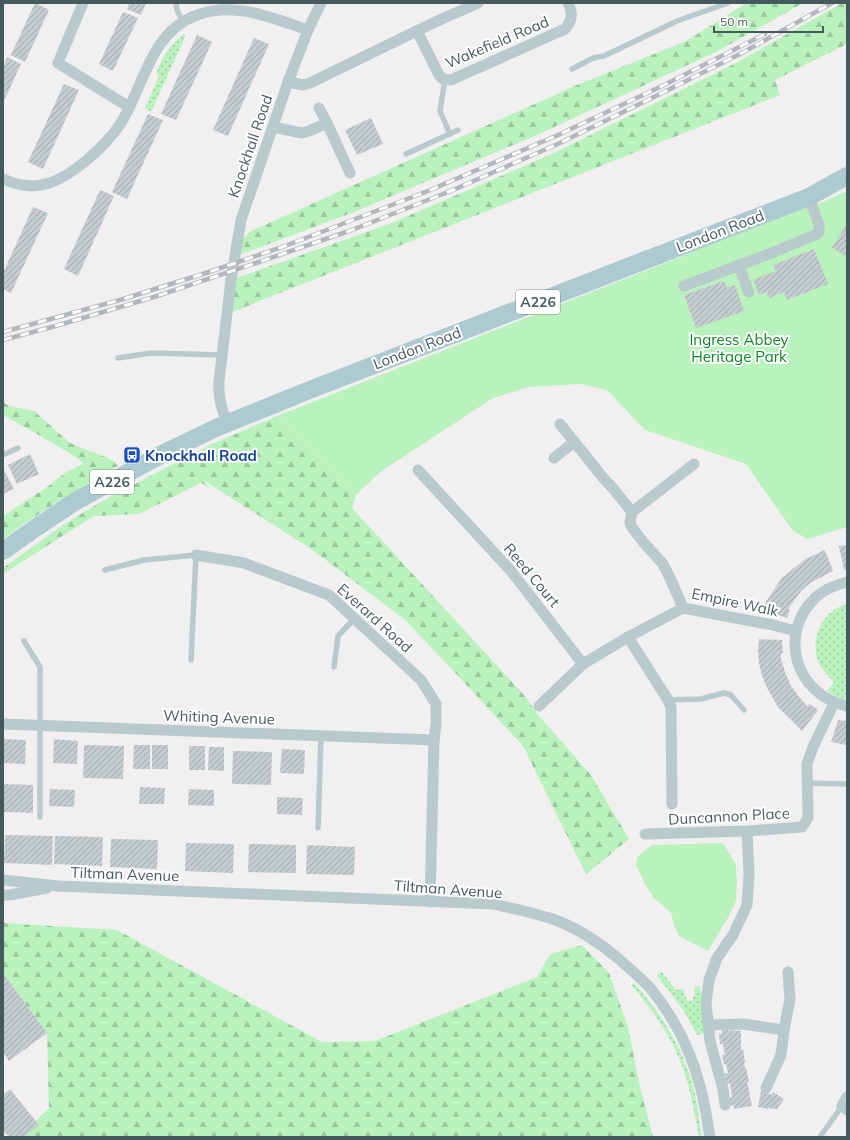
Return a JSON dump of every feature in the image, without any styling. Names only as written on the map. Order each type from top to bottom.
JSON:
[{"type":"main road","name":"London Road","points":[[3,551],[76,502],[168,451],[228,423],[809,196],[847,176]]},
{"type":"street","points":[[83,3],[58,63],[129,107]]},
{"type":"street","name":"Knockhall Road","points":[[228,423],[223,413],[219,392],[228,304],[239,230],[243,214],[288,82],[308,30],[321,3]]},
{"type":"street","points":[[288,82],[303,85],[310,83],[417,30],[478,3]]},
{"type":"street","name":"Wakefield Road","points":[[417,30],[437,73],[440,77],[451,80],[563,30],[570,22],[572,15],[568,3]]},
{"type":"street","points":[[3,179],[21,185],[32,186],[45,184],[61,178],[78,167],[100,148],[118,127],[159,45],[168,34],[193,16],[220,9],[232,9],[250,12],[308,30]]},
{"type":"street","points":[[320,108],[350,173]]},
{"type":"street","points":[[273,127],[304,132],[327,123]]},
{"type":"street","points":[[684,286],[816,235],[818,233],[819,225],[809,196]]},
{"type":"street","points":[[738,265],[749,292]]},
{"type":"street","points":[[560,424],[632,512],[694,464]]},
{"type":"street","points":[[554,458],[574,442]]},
{"type":"street","name":"Reed Court","points":[[418,470],[511,571],[584,664]]},
{"type":"street","name":"Empire Walk","points":[[632,512],[630,522],[631,526],[646,546],[663,564],[683,608],[773,625],[796,631]]},
{"type":"street","name":"Everard Road","points":[[196,555],[244,563],[329,595],[421,680],[436,704],[430,902]]},
{"type":"street","points":[[847,582],[831,586],[815,597],[803,612],[796,631],[794,652],[801,673],[814,690],[834,703],[847,706]]},
{"type":"street","points":[[539,706],[584,664],[628,637],[683,608]]},
{"type":"street","points":[[628,637],[671,707],[672,804]]},
{"type":"street","name":"Duncannon Place","points":[[645,834],[747,831],[802,827],[808,818],[806,766],[808,758],[834,703]]},
{"type":"street","name":"Whiting Avenue","points":[[3,724],[434,740]]},
{"type":"street","points":[[725,1105],[710,1041],[706,1003],[709,980],[717,958],[733,935],[746,905],[749,874],[747,831]]},
{"type":"street","name":"Tiltman Avenue","points":[[3,880],[58,886],[493,904],[537,914],[558,921],[579,931],[607,949],[637,974],[673,1020],[690,1055],[700,1086],[710,1137]]},
{"type":"street","name":"Tiltman Avenue","points":[[3,895],[58,886]]},
{"type":"street","points":[[766,1088],[781,1055],[790,999],[788,972]]},
{"type":"street","points":[[708,1025],[743,1024],[784,1030]]},
{"type":"lane","points":[[176,3],[176,10],[183,22]]},
{"type":"lane","points":[[572,69],[593,58],[611,53],[677,21],[728,3]]},
{"type":"lane","points":[[445,79],[440,115],[450,134]]},
{"type":"lane","points":[[406,154],[458,130]]},
{"type":"lane","points":[[118,358],[151,353],[222,355]]},
{"type":"lane","points":[[3,455],[18,448]]},
{"type":"lane","points":[[105,570],[144,560],[196,555],[191,660]]},
{"type":"lane","points":[[334,667],[338,636],[355,618]]},
{"type":"lane","points":[[24,641],[40,667],[40,817]]},
{"type":"lane","points":[[668,700],[701,699],[724,693],[731,695],[744,710]]},
{"type":"lane","points":[[318,828],[321,736]]},
{"type":"lane","points":[[806,783],[847,784]]},
{"type":"lane","points":[[820,1137],[845,1105]]},
{"type":"green space","points":[[747,3],[803,3],[718,51],[537,135],[354,212],[234,257],[236,245],[251,231],[577,85],[686,41]]},
{"type":"green space","points":[[842,3],[847,3],[847,44],[775,80],[780,95],[227,314],[231,280],[389,224],[552,154],[736,63]]},
{"type":"green space","points":[[185,33],[185,37],[151,112],[145,108],[159,76],[156,73],[168,51]]},
{"type":"green space","name":"Ingress Abbey Heritage Park","points":[[847,191],[847,527],[808,539],[793,531],[746,464],[645,430],[607,390],[580,384],[529,387],[493,398],[380,472],[356,495],[277,416],[678,258],[733,234],[823,202]]},
{"type":"green space","points":[[3,402],[9,406],[34,411],[70,443],[108,458],[118,466],[45,510],[3,539],[3,516],[47,487],[65,473],[83,464],[79,459],[3,415]]},
{"type":"green space","points":[[277,416],[356,495],[352,508],[524,695],[539,716],[591,775],[629,839],[586,874],[523,746],[404,619],[310,548],[203,480],[211,489],[202,483],[199,484],[139,514],[94,516],[3,574],[3,568],[63,525],[104,500],[212,444]]},
{"type":"green space","points":[[847,604],[847,694],[845,699],[837,697],[827,691],[834,682],[820,665],[817,656],[816,637],[819,628],[830,613]]},
{"type":"green space","points":[[723,843],[736,865],[736,901],[729,916],[708,951],[679,936],[671,913],[654,898],[645,884],[636,865],[637,857],[652,845]]},
{"type":"green space","points":[[3,923],[117,930],[322,1042],[375,1041],[537,977],[550,954],[582,945],[609,973],[628,1027],[639,1083],[653,1137],[20,1137],[49,1108],[47,1033],[3,973]]},
{"type":"green space","points":[[662,972],[675,989],[683,989],[689,1002],[694,996],[695,987],[700,986],[700,991],[703,993],[706,1032],[697,1035],[684,1011],[657,975]]},
{"type":"green space","points":[[634,983],[661,1017],[682,1055],[694,1089],[702,1137],[699,1137],[689,1087],[680,1059],[662,1026],[631,985]]},
{"type":"building","points":[[35,3],[49,10],[25,62],[11,55]]},
{"type":"building","points":[[129,3],[146,3],[141,15],[127,9]]},
{"type":"building","points":[[123,12],[138,18],[113,71],[99,64]]},
{"type":"building","points":[[197,35],[212,42],[176,120],[161,114]]},
{"type":"building","points":[[254,38],[269,44],[228,136],[213,130]]},
{"type":"building","points":[[7,57],[21,64],[3,103],[3,67]]},
{"type":"building","points":[[64,84],[79,90],[43,169],[28,162]]},
{"type":"building","points":[[148,114],[163,120],[127,199],[112,192]]},
{"type":"building","points":[[371,118],[383,144],[357,155],[345,130]]},
{"type":"building","points":[[100,190],[114,196],[78,276],[64,269]]},
{"type":"building","points":[[33,207],[48,213],[11,293],[3,289],[3,273]]},
{"type":"building","points":[[847,223],[847,257],[832,248]]},
{"type":"building","points":[[814,249],[828,284],[787,300],[784,292],[769,298],[766,292],[759,295],[753,280],[776,271],[773,265]]},
{"type":"building","points":[[724,281],[727,288],[735,285],[744,311],[696,328],[684,295]]},
{"type":"building","points":[[30,454],[39,474],[17,484],[8,465]]},
{"type":"building","points":[[3,468],[14,489],[3,494]]},
{"type":"building","points":[[847,545],[847,570],[844,570],[839,546]]},
{"type":"building","points":[[825,550],[833,571],[810,583],[801,591],[788,609],[790,610],[787,618],[763,610],[767,600],[782,578],[804,560]]},
{"type":"building","points":[[759,639],[782,640],[783,653],[781,653],[781,659],[791,686],[807,706],[810,704],[818,710],[802,731],[778,707],[767,688],[759,663]]},
{"type":"building","points":[[838,720],[847,721],[847,745],[831,742]]},
{"type":"building","points":[[3,739],[26,740],[25,764],[3,763]]},
{"type":"building","points":[[54,739],[78,741],[77,764],[53,763]]},
{"type":"building","points":[[84,745],[124,746],[123,779],[83,778]]},
{"type":"building","points":[[134,745],[150,745],[150,769],[133,769]]},
{"type":"building","points":[[152,745],[168,745],[168,769],[152,769]]},
{"type":"building","points":[[189,746],[205,746],[205,770],[189,770]]},
{"type":"building","points":[[209,747],[224,747],[224,771],[208,770]]},
{"type":"building","points":[[282,749],[305,750],[304,774],[280,773]]},
{"type":"building","points":[[233,751],[272,752],[271,785],[232,784]]},
{"type":"building","points":[[3,784],[33,785],[33,813],[3,812]]},
{"type":"building","points":[[140,787],[165,788],[164,804],[139,804]]},
{"type":"building","points":[[50,789],[75,790],[74,807],[49,806]]},
{"type":"building","points":[[189,789],[214,790],[214,806],[188,805]]},
{"type":"building","points":[[277,797],[303,798],[302,815],[277,814]]},
{"type":"building","points":[[5,835],[53,836],[52,865],[4,863]]},
{"type":"building","points":[[55,836],[103,837],[102,866],[54,864]]},
{"type":"building","points":[[111,839],[158,840],[157,869],[110,867]]},
{"type":"building","points":[[186,843],[234,844],[233,873],[185,871]]},
{"type":"building","points":[[249,844],[296,845],[296,873],[248,872]]},
{"type":"building","points":[[307,845],[355,847],[354,875],[306,874]]},
{"type":"building","points":[[3,973],[47,1033],[9,1061],[3,1052]]},
{"type":"building","points":[[722,1030],[741,1031],[741,1050],[743,1049],[752,1106],[734,1109],[734,1105],[731,1106],[729,1098],[732,1097],[730,1083],[727,1084],[725,1074],[728,1073],[726,1064],[724,1065],[722,1055],[725,1055],[723,1044],[720,1044],[719,1034],[722,1033]]},
{"type":"building","points":[[10,1089],[39,1125],[24,1137],[9,1137],[3,1130],[3,1095]]},
{"type":"building","points":[[761,1091],[772,1095],[773,1092],[784,1099],[777,1109],[758,1107]]},
{"type":"railway","points":[[3,340],[154,297],[352,230],[453,190],[560,143],[656,96],[742,53],[832,3]]},
{"type":"railway","points":[[3,332],[120,300],[209,272],[285,246],[428,191],[558,135],[662,86],[765,34]]},
{"type":"place","name":"Knockhall Road","points":[[132,455]]}]
